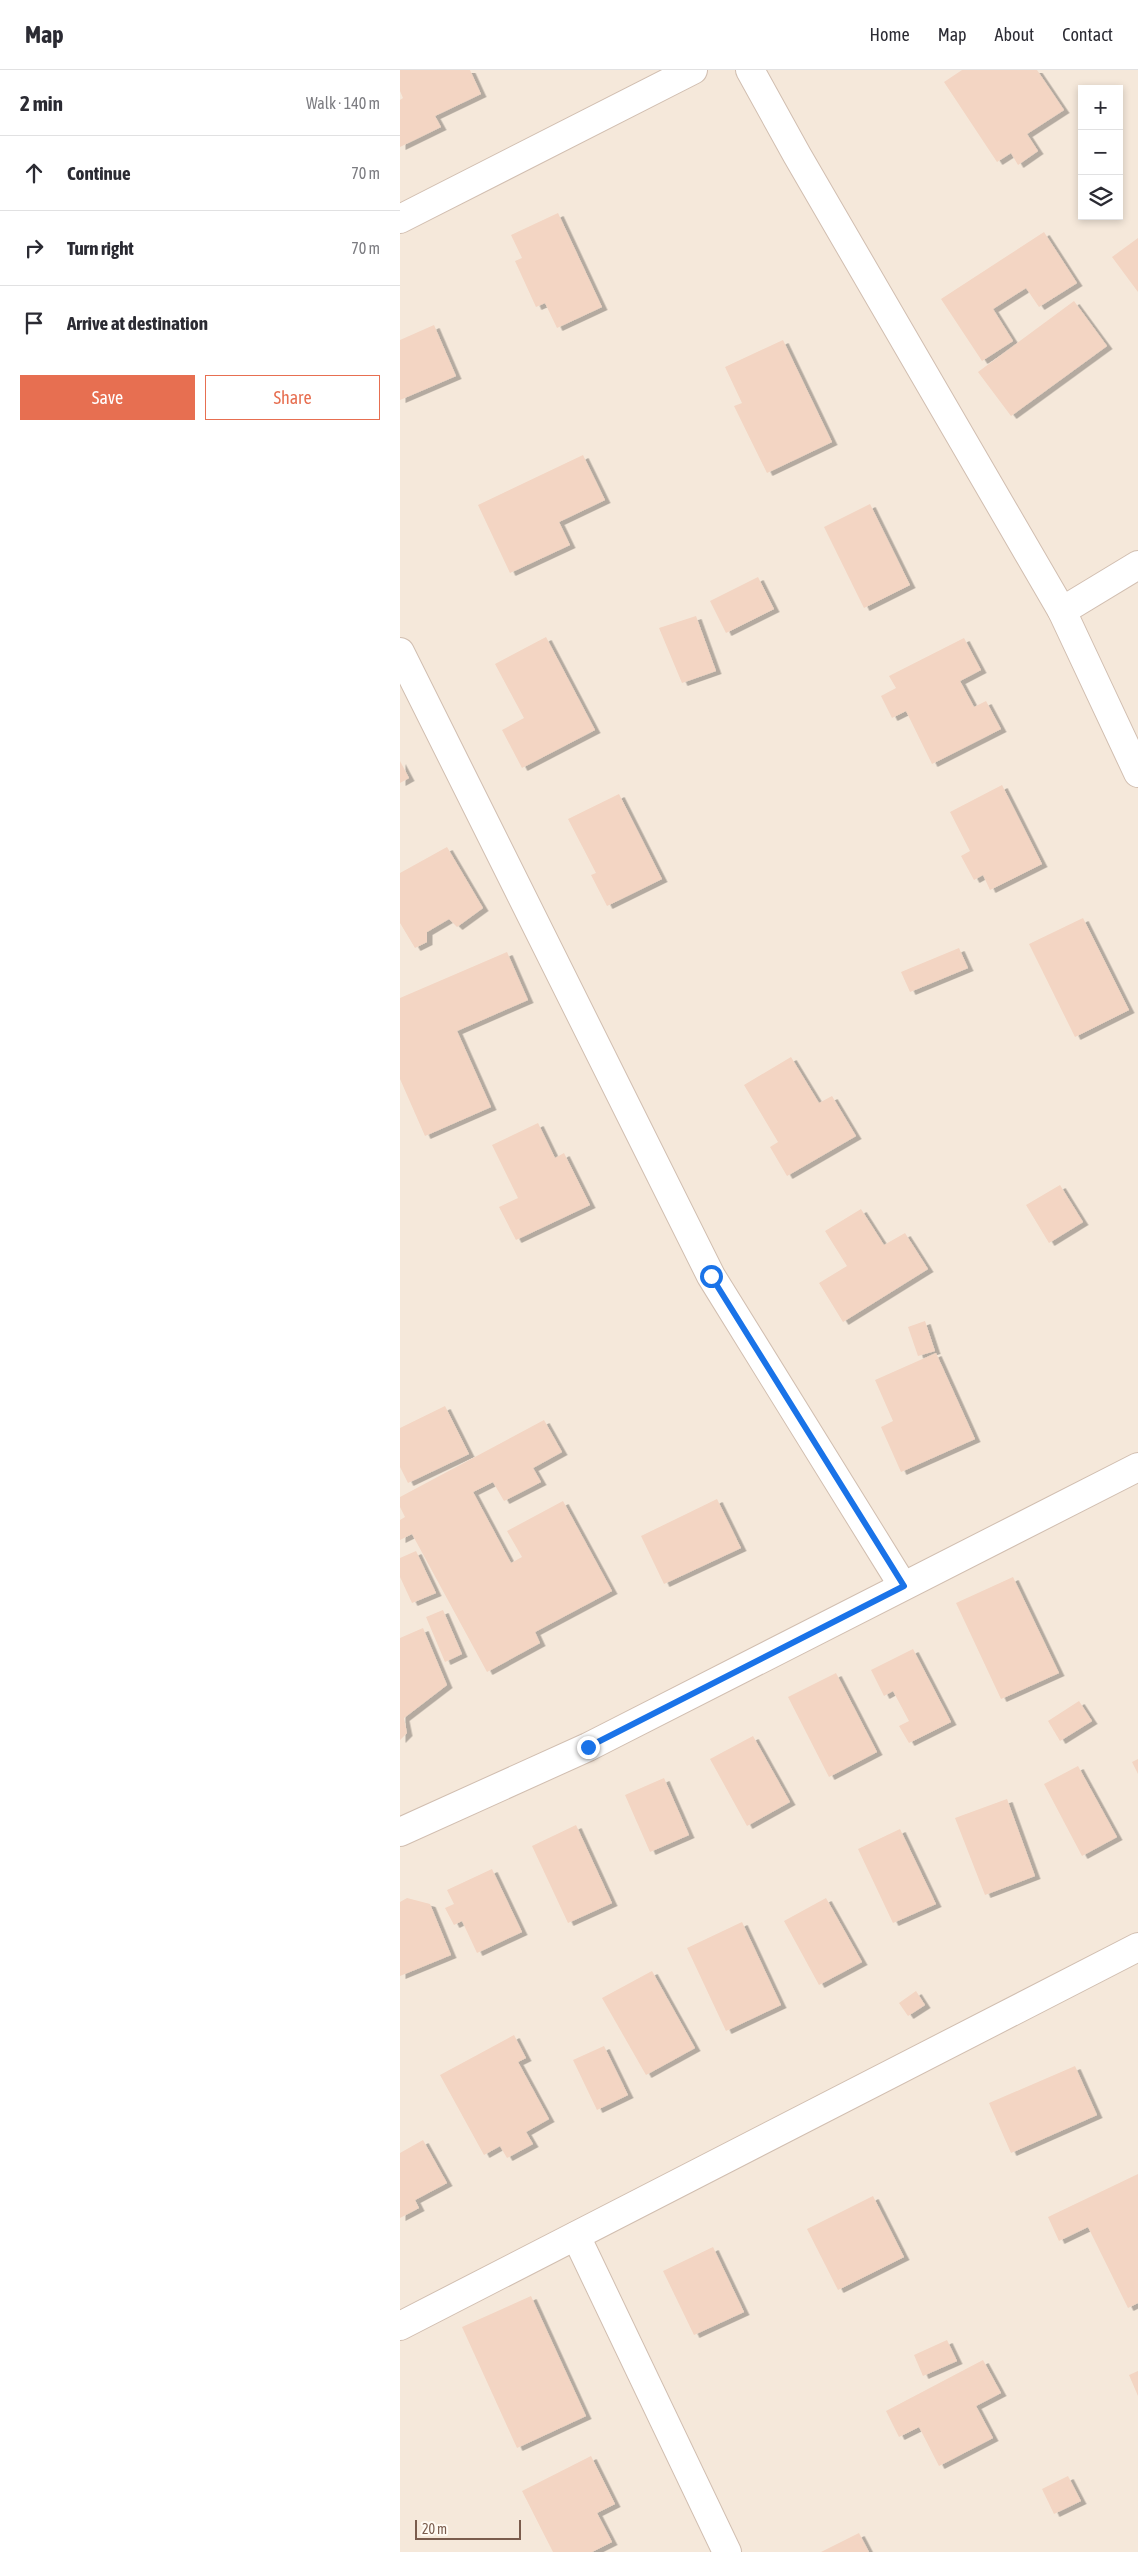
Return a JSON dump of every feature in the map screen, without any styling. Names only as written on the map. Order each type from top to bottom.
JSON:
[{"type":"street","points":[[400,219],[693,70]]},
{"type":"street","points":[[760,74],[797,155],[1062,611],[1138,773]]},
{"type":"street","points":[[1062,611],[1138,565]]},
{"type":"street","points":[[400,652],[711,1276],[904,1586]]},
{"type":"street","points":[[400,1832],[588,1747],[1138,1467]]},
{"type":"street","points":[[400,2326],[1138,1947]]},
{"type":"street","points":[[576,2236],[727,2552]]},
{"type":"shaded area","points":[[400,70],[1138,70],[1138,2552],[400,2552]]},
{"type":"building","points":[[400,70],[470,70],[481,94],[435,116],[441,127],[400,147],[400,100],[403,98],[400,91]]},
{"type":"building","points":[[962,70],[1037,70],[1064,110],[1027,134],[1038,151],[1018,165],[1011,153],[997,162],[944,82]]},
{"type":"building","points":[[558,213],[602,307],[557,328],[545,303],[536,307],[515,261],[522,258],[511,235]]},
{"type":"building","points":[[1044,232],[1077,283],[1039,307],[1026,288],[993,309],[1013,341],[982,361],[941,299]]},
{"type":"building","points":[[1138,238],[1138,292],[1112,257]]},
{"type":"building","points":[[1074,301],[1107,346],[1011,416],[978,372]]},
{"type":"building","points":[[434,325],[456,376],[400,400],[400,340]]},
{"type":"building","points":[[783,340],[832,442],[767,473],[734,406],[742,403],[725,367]]},
{"type":"building","points":[[583,455],[605,500],[559,522],[570,545],[510,573],[478,505]]},
{"type":"building","points":[[870,504],[910,585],[864,608],[824,527]]},
{"type":"building","points":[[758,577],[774,609],[726,633],[710,601]]},
{"type":"building","points":[[696,616],[716,671],[682,683],[659,628]]},
{"type":"building","points":[[546,637],[595,730],[522,768],[502,730],[524,718],[495,664]]},
{"type":"building","points":[[964,638],[981,670],[960,681],[974,707],[986,701],[1001,729],[932,764],[906,711],[892,718],[881,696],[896,688],[889,676]]},
{"type":"building","points":[[400,761],[409,778],[400,783]]},
{"type":"building","points":[[1002,785],[1042,864],[990,890],[983,875],[974,880],[961,856],[970,851],[950,812]]},
{"type":"building","points":[[619,794],[662,879],[607,906],[591,875],[596,873],[568,819]]},
{"type":"building","points":[[447,847],[483,908],[457,927],[449,919],[427,932],[427,942],[415,948],[400,923],[400,873]]},
{"type":"building","points":[[1083,918],[1129,1010],[1075,1037],[1029,944]]},
{"type":"building","points":[[959,948],[968,968],[910,992],[901,972]]},
{"type":"building","points":[[507,952],[528,1000],[457,1031],[491,1107],[425,1136],[400,1079],[400,998]]},
{"type":"building","points":[[791,1057],[819,1103],[832,1096],[856,1136],[787,1176],[770,1147],[778,1142],[744,1085]]},
{"type":"building","points":[[538,1123],[555,1158],[564,1153],[590,1205],[516,1240],[499,1207],[518,1198],[492,1145]]},
{"type":"building","points":[[1060,1185],[1083,1222],[1049,1243],[1026,1205]]},
{"type":"building","points":[[861,1209],[884,1245],[905,1233],[928,1269],[843,1322],[819,1283],[847,1266],[825,1231]]},
{"type":"building","points":[[925,1321],[935,1351],[918,1356],[908,1327]]},
{"type":"building","points":[[936,1353],[975,1439],[901,1472],[881,1427],[893,1421],[875,1380]]},
{"type":"building","points":[[445,1406],[469,1454],[408,1483],[400,1467],[400,1428]]},
{"type":"building","points":[[544,1420],[562,1452],[533,1468],[541,1482],[504,1501],[493,1482],[473,1492],[511,1563],[522,1557],[507,1531],[563,1501],[612,1591],[535,1632],[540,1643],[487,1672],[412,1534],[400,1540],[400,1520],[405,1517],[400,1507],[400,1497]]},
{"type":"building","points":[[717,1499],[741,1548],[664,1584],[641,1536]]},
{"type":"building","points":[[416,1551],[436,1593],[412,1603],[400,1577],[400,1558]]},
{"type":"building","points":[[1013,1577],[1059,1673],[1001,1699],[956,1603]]},
{"type":"building","points":[[443,1610],[462,1654],[445,1662],[426,1617]]},
{"type":"building","points":[[423,1628],[447,1685],[404,1718],[407,1733],[400,1740],[400,1638]]},
{"type":"building","points":[[913,1649],[951,1722],[909,1743],[899,1726],[909,1721],[893,1691],[884,1696],[871,1670]]},
{"type":"building","points":[[836,1673],[877,1752],[829,1777],[788,1697]]},
{"type":"building","points":[[1079,1701],[1092,1721],[1060,1741],[1048,1721]]},
{"type":"building","points":[[753,1736],[790,1802],[747,1826],[710,1759]]},
{"type":"building","points":[[1138,1759],[1138,1774],[1132,1762]]},
{"type":"building","points":[[1078,1766],[1117,1837],[1082,1856],[1044,1784]]},
{"type":"building","points":[[664,1778],[689,1835],[650,1852],[625,1795]]},
{"type":"building","points":[[1007,1799],[1035,1876],[985,1895],[955,1818]]},
{"type":"building","points":[[576,1825],[612,1903],[568,1923],[532,1846]]},
{"type":"building","points":[[900,1829],[936,1904],[893,1923],[858,1849]]},
{"type":"building","points":[[492,1869],[522,1932],[477,1953],[462,1921],[454,1925],[445,1908],[454,1904],[447,1890]]},
{"type":"building","points":[[407,1898],[430,1904],[451,1955],[400,1976],[400,1902]]},
{"type":"building","points":[[826,1898],[862,1962],[819,1985],[784,1921]]},
{"type":"building","points":[[742,1922],[781,2005],[726,2031],[687,1948]]},
{"type":"building","points":[[652,1971],[695,2048],[646,2075],[602,1998]]},
{"type":"building","points":[[916,1991],[925,2005],[908,2016],[899,2003]]},
{"type":"building","points":[[514,2035],[526,2058],[518,2062],[549,2119],[526,2132],[533,2144],[507,2158],[500,2146],[484,2155],[440,2075]]},
{"type":"building","points":[[604,2046],[628,2095],[597,2110],[573,2060]]},
{"type":"building","points":[[1075,2066],[1097,2115],[1011,2153],[989,2103]]},
{"type":"building","points":[[423,2140],[447,2183],[415,2200],[419,2208],[400,2218],[400,2153]]},
{"type":"building","points":[[1138,2174],[1138,2303],[1128,2308],[1088,2227],[1059,2241],[1048,2217]]},
{"type":"building","points":[[873,2196],[904,2257],[838,2290],[807,2229]]},
{"type":"building","points":[[713,2247],[744,2312],[694,2335],[663,2271]]},
{"type":"building","points":[[531,2296],[586,2416],[517,2448],[462,2327]]},
{"type":"building","points":[[947,2340],[957,2361],[923,2376],[914,2355]]},
{"type":"building","points":[[983,2360],[1001,2393],[976,2406],[993,2438],[939,2466],[919,2427],[899,2437],[886,2411]]},
{"type":"building","points":[[1138,2371],[1138,2396],[1129,2375]]},
{"type":"building","points":[[591,2456],[615,2504],[597,2513],[612,2542],[592,2552],[553,2552],[522,2491]]},
{"type":"building","points":[[1068,2476],[1081,2501],[1054,2514],[1042,2489]]},
{"type":"building","points":[[859,2533],[869,2552],[821,2552]]},
{"type":"route","points":[[588,1747],[904,1586],[711,1276]]}]
